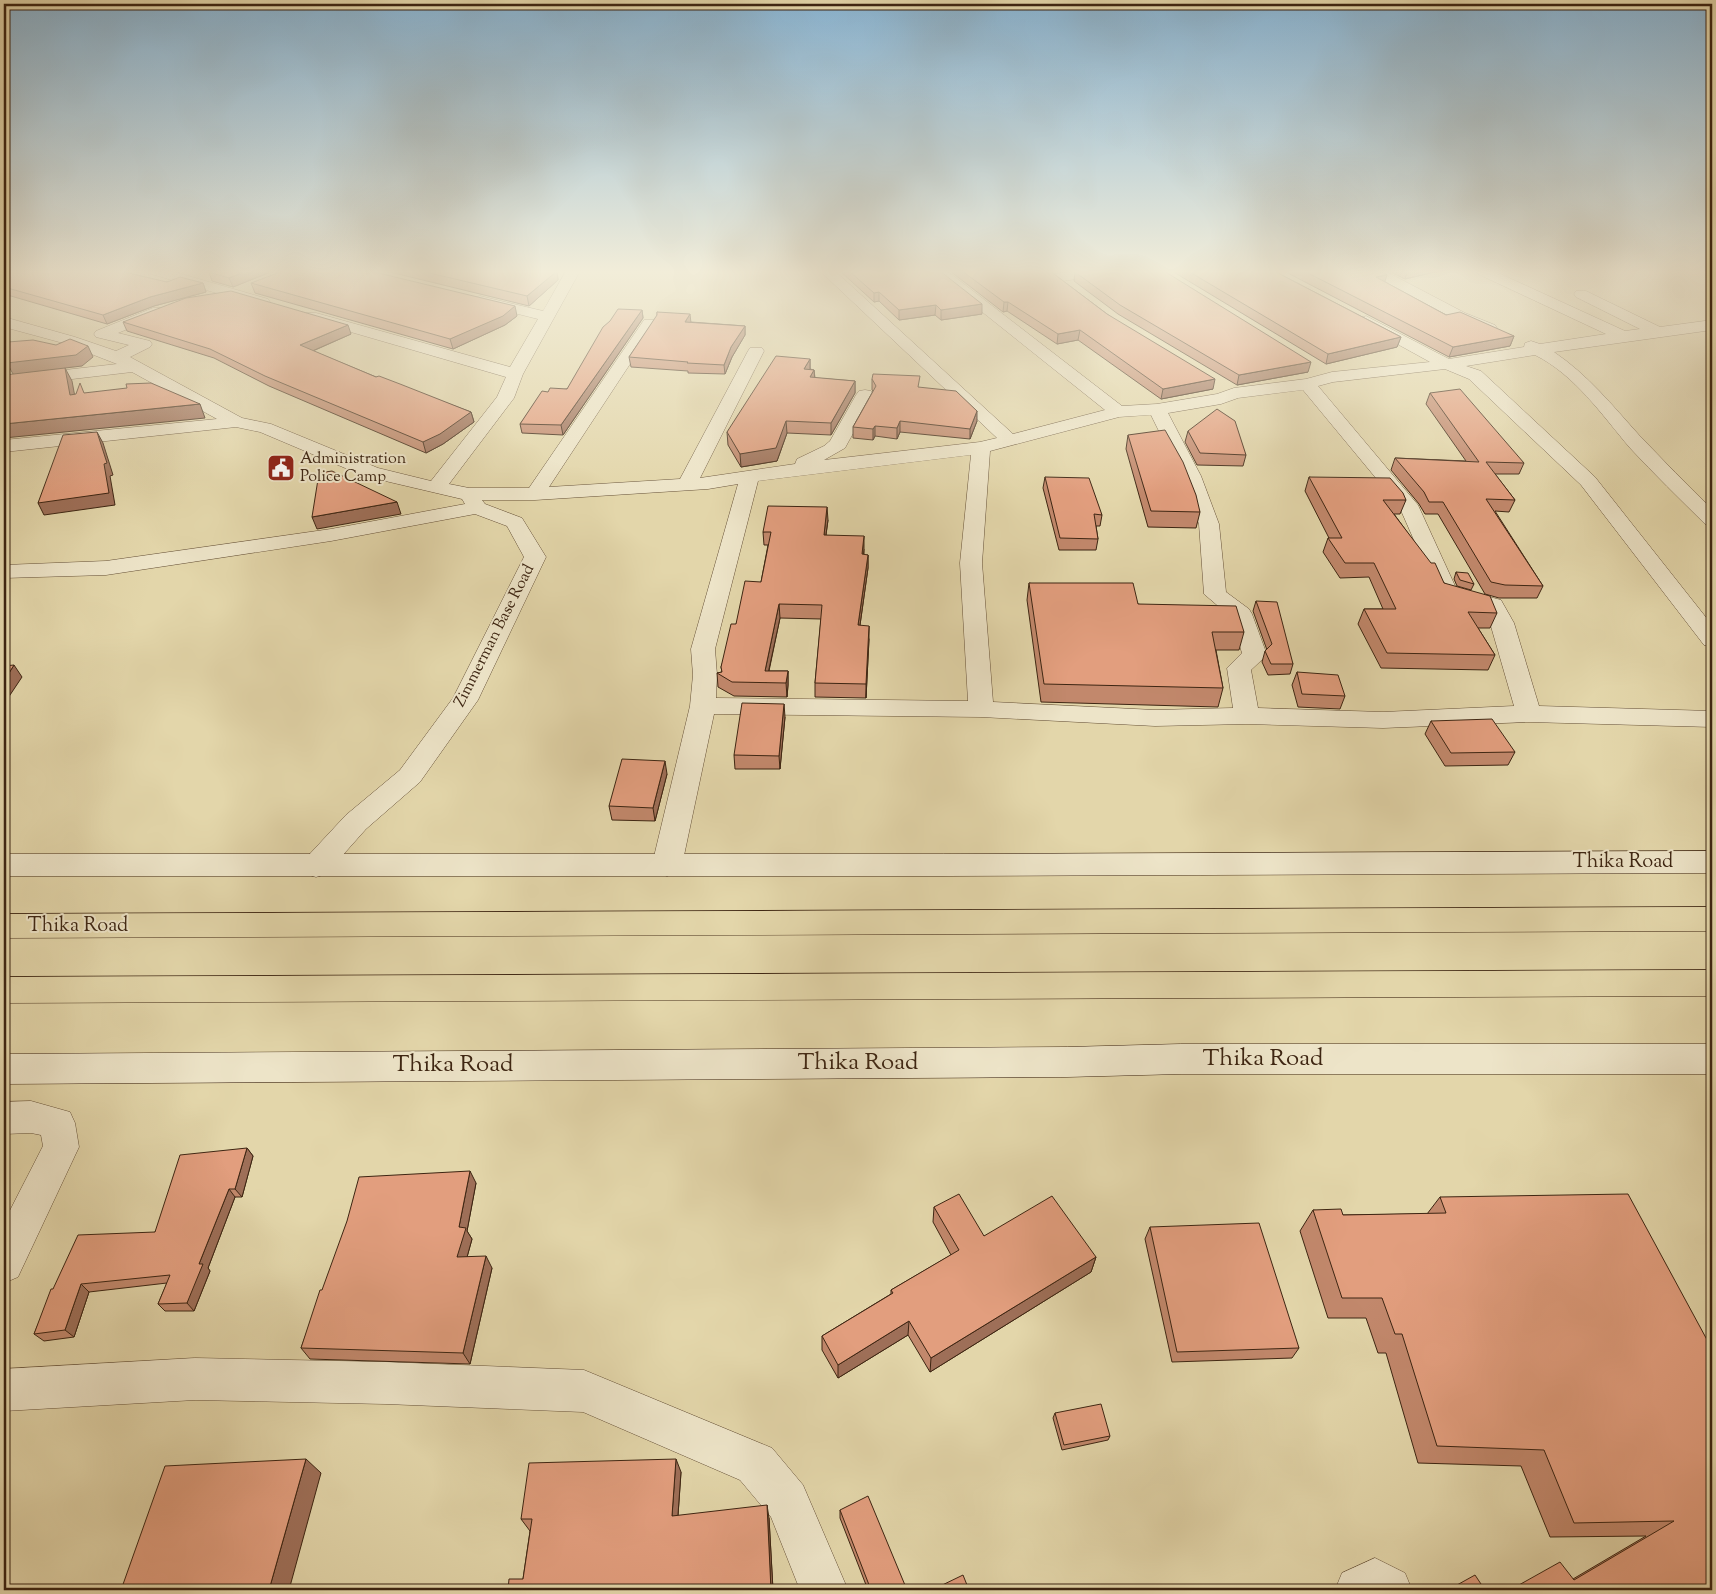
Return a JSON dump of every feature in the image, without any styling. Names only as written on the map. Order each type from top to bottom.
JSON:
[{"type":"highway","name":"Thika Road","points":[[4,926],[1712,919]]},
{"type":"highway","points":[[4,990],[1712,983]]},
{"type":"street","name":"Zimmerman Base Road","points":[[83,345],[125,362],[236,422],[265,428],[372,472],[436,488],[473,501],[516,522],[535,557],[465,700],[410,776],[356,822],[316,866]]},
{"type":"street","points":[[4,382],[125,362],[143,345]]},
{"type":"street","points":[[414,345],[514,374]]},
{"type":"street","points":[[436,488],[505,398],[514,374],[531,345]]},
{"type":"street","points":[[535,494],[634,345]]},
{"type":"street","points":[[907,345],[1008,439]]},
{"type":"street","points":[[1035,345],[1118,412]]},
{"type":"street","points":[[1413,345],[1447,364],[1475,375],[1588,481],[1712,640]]},
{"type":"street","points":[[1529,345],[1540,350],[1572,373],[1639,446],[1712,520]]},
{"type":"street","points":[[4,572],[106,568],[331,535],[473,501],[535,494],[749,478],[800,469],[981,448],[1008,439],[1118,412],[1157,409],[1221,399],[1234,393],[1311,376],[1332,377],[1447,364],[1567,345]]},
{"type":"street","points":[[687,484],[756,351]]},
{"type":"street","points":[[1311,376],[1408,505],[1447,592],[1493,605],[1502,623],[1529,714]]},
{"type":"street","points":[[1218,384],[1234,393]]},
{"type":"street","points":[[800,469],[804,462],[831,450],[838,444],[866,395]]},
{"type":"street","points":[[1157,409],[1191,476],[1208,524],[1215,594],[1241,614],[1253,644],[1255,655],[1239,668],[1247,716]]},
{"type":"street","points":[[4,446],[236,422]]},
{"type":"street","points":[[981,448],[971,563],[981,709]]},
{"type":"street","points":[[667,865],[703,706],[706,675],[703,648],[749,478]]},
{"type":"street","points":[[703,706],[981,709],[1155,718],[1247,716],[1383,720],[1529,714],[1712,719]]},
{"type":"street","name":"Thika Road","points":[[4,865],[316,866],[1712,862]]},
{"type":"street","name":"Thika Road","points":[[4,1069],[1067,1062],[1181,1059],[1712,1059]]},
{"type":"street","points":[[4,1118],[32,1117],[57,1123],[61,1147],[4,1263]]},
{"type":"street","points":[[4,1390],[195,1379],[584,1390],[756,1464],[787,1501],[824,1590]]},
{"type":"street","points":[[1359,1590],[1375,1582],[1388,1590]]},
{"type":"building","points":[[8,345],[88,346],[76,355],[7,363]]},
{"type":"building","points":[[198,345],[301,345],[376,377],[379,376],[471,412],[440,434],[423,442],[265,376],[210,349]]},
{"type":"building","points":[[592,345],[617,345],[561,425],[520,424],[542,391],[548,392],[550,388],[567,389]]},
{"type":"building","points":[[637,345],[732,345],[724,365],[629,357]]},
{"type":"building","points":[[1102,345],[1159,345],[1215,379],[1163,389]]},
{"type":"building","points":[[1189,345],[1284,345],[1311,362],[1239,375]]},
{"type":"building","points":[[1313,345],[1365,345],[1328,354]]},
{"type":"building","points":[[776,356],[810,359],[804,369],[814,370],[810,377],[855,381],[831,423],[786,421],[776,448],[740,454],[727,432]]},
{"type":"building","points":[[65,368],[70,395],[76,394],[80,383],[84,393],[127,388],[126,384],[151,383],[200,404],[4,424],[5,375]]},
{"type":"building","points":[[873,374],[920,376],[918,387],[956,391],[977,411],[970,429],[900,421],[897,428],[875,426],[873,429],[853,427],[876,386],[872,379]]},
{"type":"building","points":[[1460,389],[1524,463],[1486,462],[1515,500],[1486,499],[1543,586],[1505,585],[1491,582],[1443,502],[1429,502],[1424,492],[1395,458],[1479,462],[1430,393]]},
{"type":"building","points":[[1217,409],[1235,421],[1246,455],[1200,453],[1188,431]]},
{"type":"building","points":[[1165,430],[1183,462],[1196,495],[1200,512],[1151,511],[1128,435]]},
{"type":"building","points":[[97,432],[107,463],[104,464],[109,493],[38,503],[63,435]]},
{"type":"building","points":[[332,471],[397,502],[312,517],[319,473]]},
{"type":"building","points":[[1045,477],[1089,478],[1102,515],[1094,514],[1098,539],[1060,538]]},
{"type":"building","points":[[1309,477],[1390,478],[1403,493],[1406,500],[1383,500],[1431,563],[1435,563],[1444,583],[1490,596],[1497,613],[1468,612],[1495,655],[1387,653],[1364,609],[1396,609],[1374,563],[1345,563],[1328,538],[1342,538]]},
{"type":"building","points":[[768,506],[827,507],[824,535],[864,536],[862,554],[868,555],[858,625],[869,626],[866,684],[815,683],[822,605],[779,604],[765,671],[788,671],[786,683],[732,682],[717,673],[722,672],[721,667],[731,624],[736,624],[745,581],[761,582],[771,532],[763,532]]},
{"type":"building","points":[[1456,572],[1468,573],[1474,584],[1460,580]]},
{"type":"building","points":[[1029,583],[1133,583],[1138,604],[1236,606],[1244,632],[1212,632],[1223,688],[1044,684]]},
{"type":"building","points":[[1256,601],[1277,602],[1293,664],[1271,664],[1265,651],[1272,644]]},
{"type":"building","points":[[14,665],[4,681],[4,666]]},
{"type":"building","points":[[1297,672],[1338,675],[1345,696],[1302,694]]},
{"type":"building","points":[[742,703],[784,704],[779,756],[734,755]]},
{"type":"building","points":[[1492,719],[1515,752],[1451,753],[1431,721]]},
{"type":"building","points":[[622,759],[665,761],[653,808],[609,806]]},
{"type":"building","points":[[247,1148],[235,1189],[229,1189],[199,1264],[203,1264],[187,1303],[158,1304],[170,1275],[81,1284],[65,1330],[34,1334],[51,1289],[53,1289],[78,1235],[155,1232],[180,1155]]},
{"type":"building","points":[[470,1171],[459,1227],[466,1228],[457,1257],[486,1256],[463,1353],[301,1348],[320,1290],[322,1290],[347,1221],[359,1177]]},
{"type":"building","points":[[959,1194],[984,1236],[1052,1196],[1096,1257],[931,1358],[909,1321],[838,1365],[822,1336],[893,1293],[891,1290],[959,1250],[934,1207]]},
{"type":"building","points":[[1628,1194],[1712,1349],[1712,1520],[1707,1520],[1712,1527],[1712,1590],[1510,1590],[1560,1562],[1574,1580],[1674,1521],[1574,1523],[1544,1450],[1437,1446],[1402,1334],[1395,1334],[1382,1298],[1342,1298],[1313,1210],[1341,1209],[1343,1215],[1446,1213],[1440,1197]]},
{"type":"building","points":[[1259,1223],[1299,1348],[1177,1352],[1150,1227]]},
{"type":"building","points":[[1101,1404],[1110,1436],[1064,1445],[1055,1413]]},
{"type":"building","points":[[306,1459],[269,1590],[121,1590],[165,1466]]},
{"type":"building","points":[[676,1459],[672,1516],[767,1505],[771,1590],[508,1590],[509,1579],[523,1579],[532,1519],[521,1519],[529,1463]]},
{"type":"building","points":[[868,1496],[907,1590],[871,1590],[840,1510]]},
{"type":"building","points":[[963,1575],[969,1590],[932,1590]]},
{"type":"building","points":[[1475,1575],[1485,1590],[1448,1590]]},
{"type":"place","name":"Administration Police Camp","points":[[281,468]]}]
